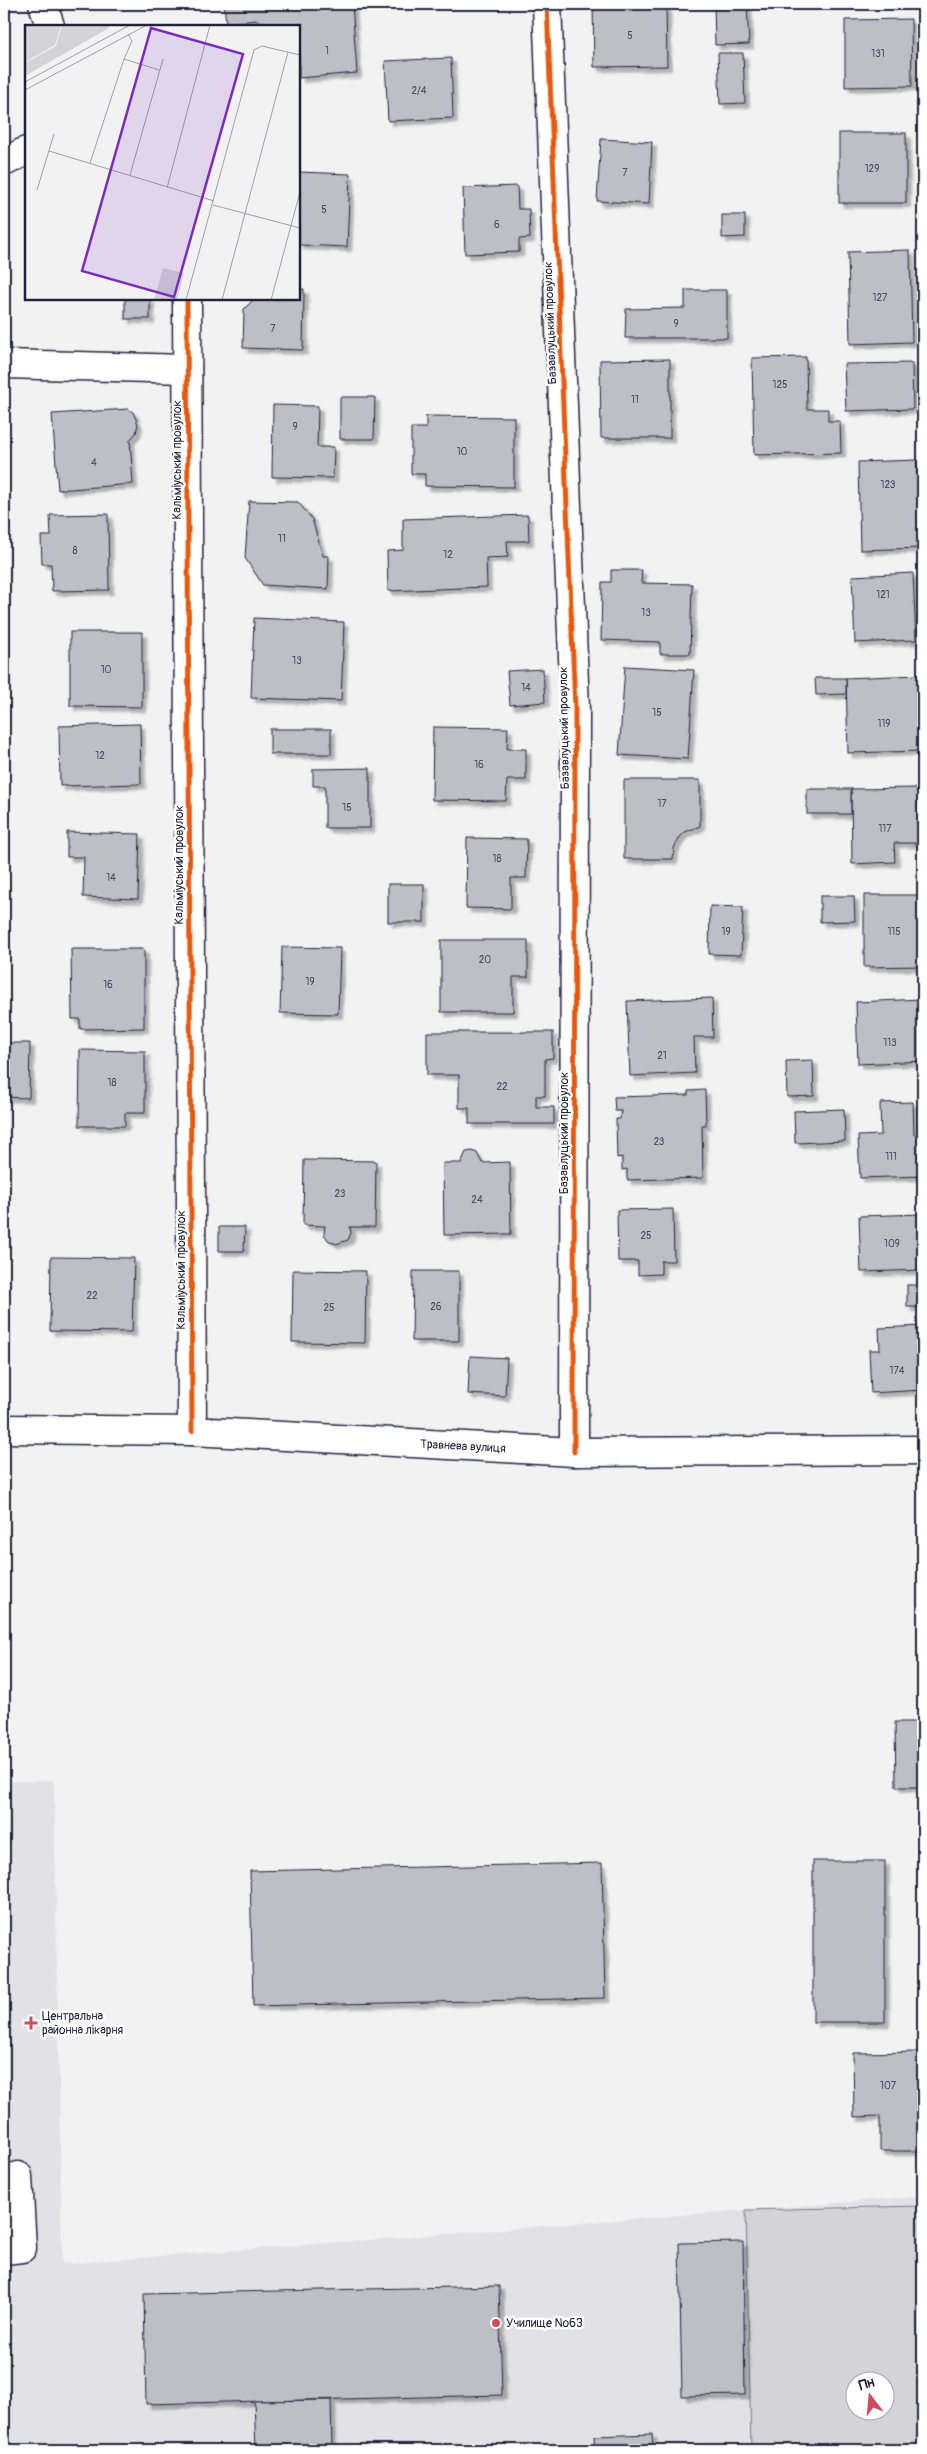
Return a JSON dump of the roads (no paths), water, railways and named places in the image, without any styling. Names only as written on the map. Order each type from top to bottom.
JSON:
[{"type":"street","points":[[43,4],[50,25]]},
{"type":"street","name":"Базавлуцький провулок","points":[[547,4],[575,708],[574,1452]]},
{"type":"street","points":[[4,162],[25,152]]},
{"type":"street","name":"Кальміуський провулок","points":[[187,300],[192,1431]]},
{"type":"street","points":[[4,364],[187,369]]},
{"type":"street","name":"Травнева вулиця","points":[[4,1429],[192,1431],[574,1452],[923,1450]]},
{"type":"street","points":[[4,2250],[22,2248],[18,2176]]},
{"type":"place","name":"Центральна районна лікарня","points":[[31,2023]]},
{"type":"place","name":"Училище №63","points":[[496,2323]]}]
